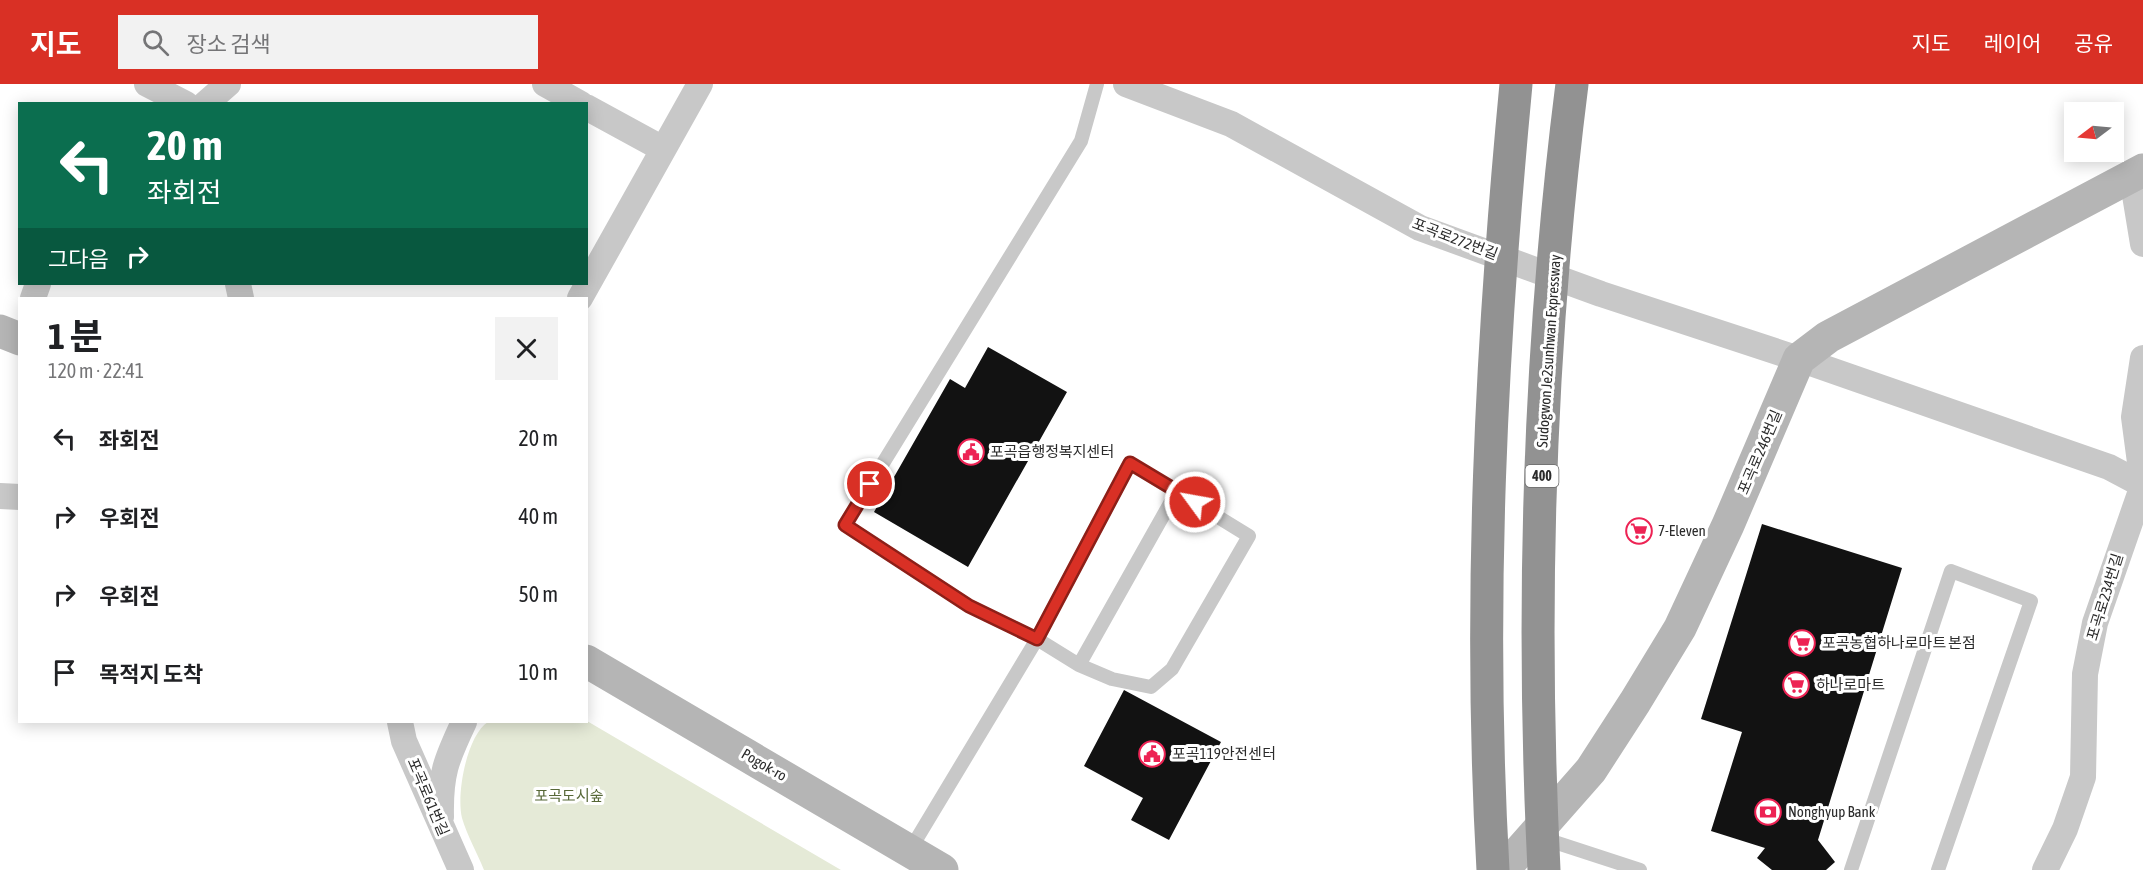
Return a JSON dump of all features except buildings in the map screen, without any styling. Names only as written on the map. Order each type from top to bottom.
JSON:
[{"type":"highway","points":[[1493,870],[1485,742],[1486,563],[1491,399],[1503,219],[1516,84]]},
{"type":"highway","name":"Sudogwon Je2sunhwan Expressway","points":[[1545,870],[1540,789],[1539,538],[1549,326],[1572,84]]},
{"type":"street","points":[[147,84],[182,102]]},
{"type":"street","points":[[207,102],[228,84]]},
{"type":"street","points":[[545,84],[576,102]]},
{"type":"street","points":[[588,284],[700,84]]},
{"type":"street","name":"포곡로272번길","points":[[1126,84],[1231,124],[1420,228],[1601,294],[1800,359],[2109,467],[2143,485]]},
{"type":"street","points":[[588,108],[663,148]]},
{"type":"street","points":[[2138,174],[2143,244]]},
{"type":"street","name":"포곡로246번길","points":[[1503,870],[1591,770],[1680,628],[1728,525],[1800,359],[1828,337],[2138,174]]},
{"type":"street","points":[[0,331],[18,338]]},
{"type":"street","name":"포곡로234번길","points":[[2045,870],[2065,829],[2083,777],[2086,732],[2085,674],[2095,623],[2143,485],[2134,417],[2143,358]]},
{"type":"street","points":[[0,496],[18,497]]},
{"type":"street","name":"Pogok-ro","points":[[588,662],[942,870]]},
{"type":"street","points":[[588,682],[627,685]]},
{"type":"street","points":[[442,829],[440,784],[448,755],[464,723]]},
{"type":"street","name":"포곡로61번길","points":[[400,728],[461,870]]},
{"type":"lane","points":[[910,850],[1037,639],[1130,463],[1249,536],[1172,669],[1151,687],[1112,679],[1079,665],[1037,639],[969,606],[845,525],[1081,141],[1096,84]]},
{"type":"lane","points":[[1079,665],[1177,491]]},
{"type":"lane","points":[[1851,870],[1951,571],[2031,601],[1938,870]]},
{"type":"lane","points":[[1535,835],[1640,870]]},
{"type":"green space","name":"포곡도시숲","points":[[588,722],[841,870],[484,870],[464,824],[461,808],[465,766],[474,739],[487,723]]},
{"type":"place","name":"포곡읍행정복지센터","points":[[971,452]]},
{"type":"place","name":"7-Eleven","points":[[1639,531]]},
{"type":"place","name":"포곡농협하나로마트 본점","points":[[1802,643]]},
{"type":"place","name":"하나로마트","points":[[1796,685]]},
{"type":"place","name":"포곡119안전센터","points":[[1152,754]]},
{"type":"place","name":"Nonghyup Bank","points":[[1768,812]]},
{"type":"route","points":[[870,484],[845,525],[969,606],[1037,639],[1130,463],[1195,502]]}]
